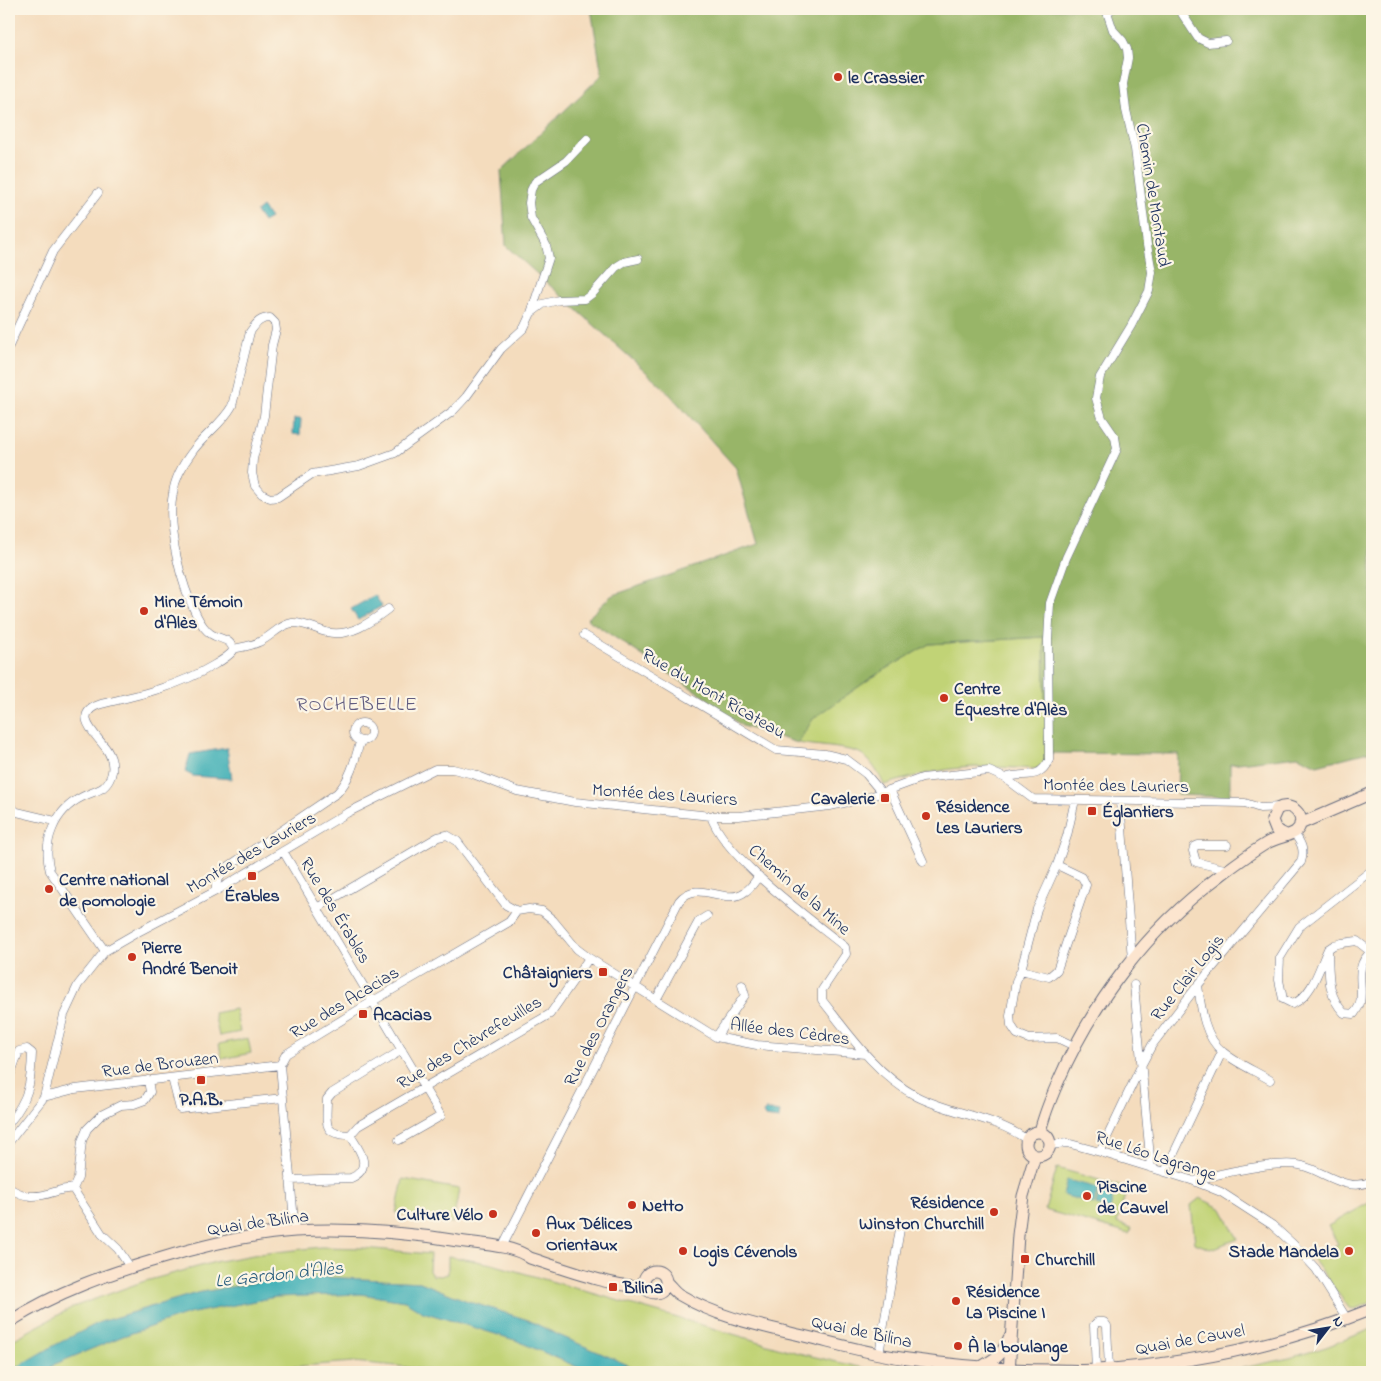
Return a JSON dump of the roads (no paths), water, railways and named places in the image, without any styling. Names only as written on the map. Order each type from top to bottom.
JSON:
[{"type":"main road","points":[[1040,1132],[1048,1106],[1074,1046],[1098,1007],[1149,940],[1184,905],[1228,870],[1267,843],[1332,810],[1372,793]]},
{"type":"main road","points":[[1267,843],[1275,812],[1281,807],[1290,806],[1300,815],[1293,831]]},
{"type":"main road","points":[[1297,811],[1332,810]]},
{"type":"main road","points":[[1273,823],[1279,832],[1293,831]]},
{"type":"main road","points":[[1040,1132],[1048,1138],[1050,1145],[1045,1153],[1035,1156],[1027,1149],[1026,1139],[1031,1134],[1040,1132]]},
{"type":"main road","points":[[1009,1371],[1023,1196],[1035,1156]]},
{"type":"main road","name":"Quai de Bilina","points":[[9,1322],[37,1305],[105,1274],[193,1249],[244,1238],[294,1232],[381,1231],[430,1236],[502,1247],[525,1254],[532,1252],[615,1278],[644,1282]]},
{"type":"main road","points":[[655,1270],[662,1273],[666,1282],[664,1288],[659,1292],[648,1291],[644,1282],[648,1272],[655,1270]]},
{"type":"main road","name":"Quai de Bilina","points":[[666,1282],[677,1294],[710,1310]]},
{"type":"main road","name":"Quai de Bilina","points":[[659,1292],[675,1301],[738,1320],[879,1354],[1009,1371]]},
{"type":"main road","name":"Quai de Cauvel","points":[[1009,1371],[1109,1369],[1161,1364],[1216,1355],[1298,1335],[1372,1309]]},
{"type":"main road","points":[[981,1367],[1000,1355],[1012,1329]]},
{"type":"street","name":"Chemin de Montaud","points":[[1005,778],[1016,775],[1035,775],[1044,769],[1049,760],[1048,640],[1050,603],[1066,558],[1117,449],[1115,437],[1102,418],[1096,398],[1100,377],[1131,326],[1149,291],[1152,272],[1144,228],[1135,149],[1126,110],[1123,84],[1128,58],[1127,49],[1123,41],[1113,30],[1108,17],[1107,12],[1112,9]]},
{"type":"street","points":[[1179,9],[1198,38],[1208,43],[1226,41]]},
{"type":"street","points":[[233,649],[228,640],[211,634],[196,614],[178,563],[172,524],[172,494],[180,470],[192,451],[226,416],[232,406],[250,332],[263,318],[270,318],[275,323],[276,330],[272,345],[264,416],[253,459],[252,473],[255,486],[262,494],[270,498],[278,497],[312,474],[359,466],[384,458],[407,446],[453,411],[466,397],[502,349],[524,328],[532,313],[549,258],[546,245],[531,218],[530,190],[535,182],[566,160],[587,139]]},
{"type":"street","points":[[9,346],[53,251],[98,193]]},
{"type":"street","points":[[532,313],[543,304],[559,300],[585,299],[593,293],[616,267],[624,262],[638,259]]},
{"type":"street","points":[[233,649],[260,642],[279,628],[292,623],[308,625],[327,632],[342,633],[363,627],[388,608]]},
{"type":"street","name":"Rue du Mont Ricateau","points":[[584,635],[776,750],[825,754],[846,759],[886,792],[923,861]]},
{"type":"street","points":[[9,1142],[44,1097],[64,1015],[78,985],[105,951],[50,871],[46,860],[48,844],[55,820],[81,797],[104,788],[112,774],[113,767],[108,751],[89,727],[87,718],[89,710],[92,706],[157,690],[182,681],[230,655],[233,649]]},
{"type":"street","points":[[216,891],[216,883],[226,868],[329,799],[344,786],[354,763],[360,742]]},
{"type":"street","name":"Montée des Lauriers","points":[[105,951],[216,891],[347,813],[435,769],[453,769],[474,774],[517,791],[575,802],[711,816],[739,816],[830,806],[886,792],[922,778],[989,771],[1005,778],[1033,799],[1245,803],[1260,808],[1281,807]]},
{"type":"street","points":[[9,799],[17,812]]},
{"type":"street","points":[[1074,1046],[1057,1038],[1029,1039],[1017,1034],[1013,1030],[1010,1016],[1016,981],[1021,970],[1036,909],[1057,865],[1067,836],[1075,800]]},
{"type":"street","points":[[1120,801],[1132,960]]},
{"type":"street","points":[[9,806],[17,812],[55,820]]},
{"type":"street","points":[[1260,808],[1273,823]]},
{"type":"street","name":"Chemin de la Mine","points":[[711,816],[727,843],[760,876],[844,947],[846,954],[822,990],[822,1000],[865,1054],[891,1078],[915,1095],[943,1107],[1010,1128],[1026,1139]]},
{"type":"street","name":"Rue Clair Logis","points":[[1100,1152],[1152,1044],[1198,985],[1301,862],[1304,852],[1300,841],[1293,831]]},
{"type":"street","points":[[317,908],[438,837],[447,835],[457,840],[506,905],[517,911]]},
{"type":"street","points":[[1227,845],[1198,845],[1194,847],[1193,851],[1196,862],[1228,870]]},
{"type":"street","name":"Rue des Érables","points":[[283,851],[441,1116],[399,1140]]},
{"type":"street","points":[[1021,970],[1050,977],[1057,970],[1086,885],[1082,877],[1057,865]]},
{"type":"street","points":[[1328,949],[1330,989],[1336,1005],[1344,1014],[1354,1014],[1360,1004],[1361,964],[1364,958],[1371,952],[1357,941],[1334,945],[1328,949],[1310,990],[1302,1000],[1293,1004],[1283,999],[1279,980],[1280,958],[1300,927],[1372,870]]},
{"type":"street","name":"Rue des Orangers","points":[[502,1247],[680,901],[685,894],[696,890],[728,896],[738,895],[746,892],[760,876]]},
{"type":"street","name":"Allée des Cèdres","points":[[517,911],[529,909],[542,911],[553,920],[577,949],[589,958],[716,1037],[757,1045],[865,1054]]},
{"type":"street","name":"Rue des Acacias","points":[[280,1065],[286,1054],[294,1048],[509,922],[517,911]]},
{"type":"street","points":[[656,1000],[699,921],[707,916]]},
{"type":"street","name":"Rue des Chèvrefeuilles","points":[[402,1050],[332,1093],[327,1099],[327,1124],[330,1130],[336,1135],[350,1136],[358,1126],[550,1014],[589,958]]},
{"type":"street","points":[[716,1037],[745,995],[742,985]]},
{"type":"street","points":[[1134,985],[1151,1168]]},
{"type":"street","points":[[1198,985],[1201,1009],[1209,1033],[1222,1052],[1270,1080]]},
{"type":"street","points":[[9,1078],[19,1051],[27,1049],[32,1053],[28,1092],[21,1107],[9,1123]]},
{"type":"street","points":[[1165,1172],[1222,1052]]},
{"type":"street","points":[[280,1065],[294,1232]]},
{"type":"street","name":"Rue de Brouzen","points":[[44,1097],[76,1090],[148,1080],[280,1065]]},
{"type":"street","points":[[172,1078],[180,1109],[283,1098]]},
{"type":"street","points":[[73,1189],[78,1178],[82,1141],[87,1129],[101,1115],[121,1105],[134,1104],[145,1100],[150,1092],[148,1080]]},
{"type":"street","points":[[290,1180],[351,1178],[358,1175],[362,1168],[363,1160],[361,1152],[350,1136]]},
{"type":"street","name":"Rue Léo Lagrange","points":[[1050,1145],[1067,1143],[1100,1152],[1194,1181],[1221,1192],[1272,1225],[1316,1269],[1348,1319]]},
{"type":"street","points":[[1194,1181],[1215,1175],[1290,1163],[1304,1166],[1342,1183],[1355,1186],[1372,1181]]},
{"type":"street","points":[[9,1188],[20,1195],[35,1197],[67,1188],[73,1189],[102,1234],[118,1249],[130,1267]]},
{"type":"street","points":[[879,1354],[900,1229]]},
{"type":"street","points":[[1096,1370],[1094,1325],[1097,1322],[1104,1322],[1107,1326],[1109,1369]]},
{"type":"water","points":[[262,207],[270,218],[263,222],[256,212]]},
{"type":"water","points":[[294,419],[301,419],[300,435],[293,434]]},
{"type":"water","points":[[375,595],[382,606],[358,620],[351,609]]},
{"type":"water","points":[[227,748],[232,779],[193,776],[185,772],[190,754]]},
{"type":"water","points":[[766,1110],[780,1112],[779,1119],[765,1117],[763,1113]]},
{"type":"water","points":[[1067,1180],[1098,1188],[1094,1204],[1063,1195]]},
{"type":"water","points":[[1100,1189],[1114,1193],[1110,1209],[1096,1205]]},
{"type":"water","points":[[323,1277],[420,1282],[470,1302],[528,1320],[644,1372],[589,1372],[515,1340],[423,1312],[405,1301],[361,1294],[275,1297],[188,1314],[123,1336],[55,1364],[45,1372],[9,1372],[55,1345],[100,1322],[197,1293],[275,1279]]},
{"type":"place","name":"le Crassier","points":[[838,77]]},
{"type":"place","name":"Mine Témoin d'Alès","points":[[144,611]]},
{"type":"place","name":"Centre Équestre d'Alès","points":[[944,698]]},
{"type":"place","name":"Cavalerie","points":[[885,798]]},
{"type":"place","name":"Églantiers","points":[[1092,811]]},
{"type":"place","name":"Résidence Les Lauriers","points":[[926,816]]},
{"type":"place","name":"Érables","points":[[252,876]]},
{"type":"place","name":"Centre national de pomologie","points":[[49,889]]},
{"type":"place","name":"Pierre André Benoit","points":[[132,957]]},
{"type":"place","name":"Châtaigniers","points":[[603,972]]},
{"type":"place","name":"Acacias","points":[[363,1014]]},
{"type":"place","name":"P.A.B.","points":[[201,1080]]},
{"type":"place","name":"Piscine de Cauvel","points":[[1087,1196]]},
{"type":"place","name":"Netto","points":[[632,1205]]},
{"type":"place","name":"Résidence Winston Churchill","points":[[994,1212]]},
{"type":"place","name":"Culture Vélo","points":[[493,1214]]},
{"type":"place","name":"Aux Délices Orientaux","points":[[536,1233]]},
{"type":"place","name":"Logis Cévenols","points":[[683,1251]]},
{"type":"place","name":"Stade Mandela","points":[[1349,1251]]},
{"type":"place","name":"Churchill","points":[[1025,1259]]},
{"type":"place","name":"Bilina","points":[[613,1287]]},
{"type":"place","name":"Résidence La Piscine I","points":[[956,1301]]},
{"type":"place","name":"À la boulange","points":[[958,1346]]},
{"type":"district","name":"ROCHEBELLE","points":[[357,703]]},
{"type":"water label","name":"Le Gardon d'Alès","points":[[279,1273]]}]
